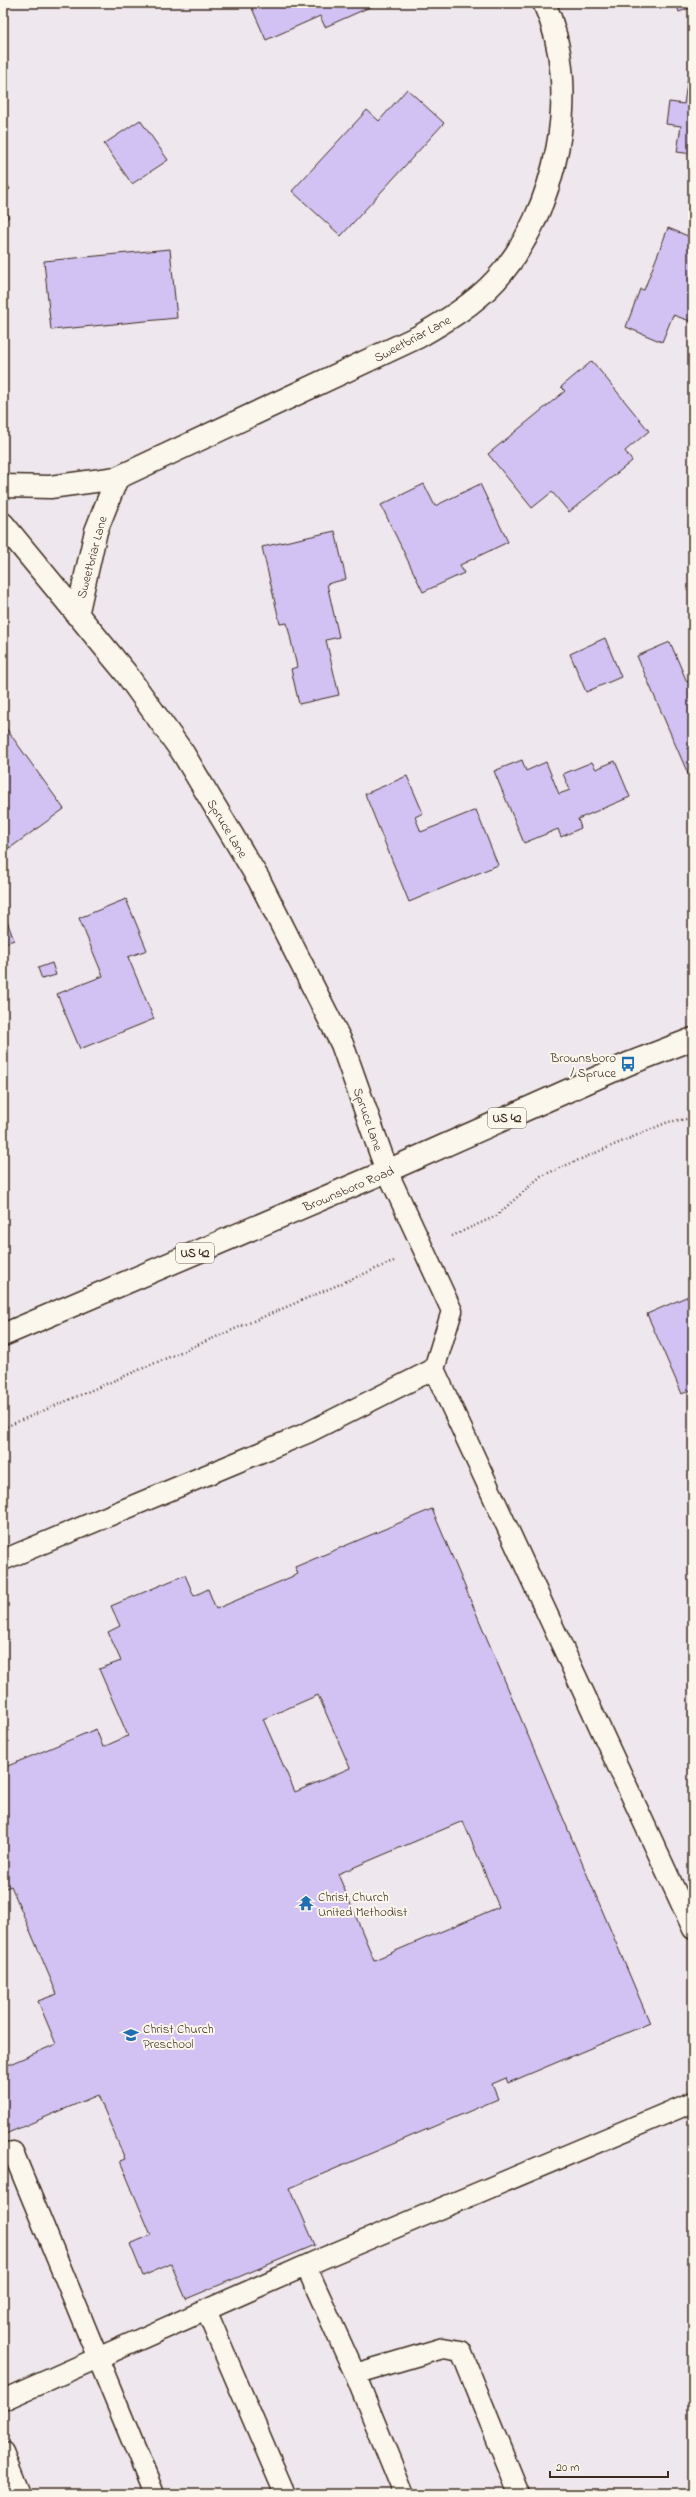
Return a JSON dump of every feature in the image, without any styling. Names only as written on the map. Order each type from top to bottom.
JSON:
[{"type":"street","name":"Sweetbriar Lane","points":[[3,486],[50,487],[117,478],[418,338],[454,316],[495,280],[515,256],[540,209],[554,170],[560,138],[561,73],[556,41],[544,3]]},
{"type":"street","name":"Sweetbriar Lane","points":[[77,615],[96,531],[117,478]]},
{"type":"street","name":"Spruce Lane","points":[[3,524],[125,672],[183,753],[259,880],[342,1044],[387,1171]]},
{"type":"street","name":"Brownsboro Road","points":[[3,1335],[387,1171],[628,1064],[693,1039]]},
{"type":"lane","points":[[387,1171],[452,1311],[434,1369],[693,1929]]},
{"type":"lane","points":[[3,1560],[308,1433],[434,1369]]},
{"type":"lane","points":[[3,2400],[306,2266],[693,2102]]},
{"type":"lane","points":[[13,2152],[154,2494]]},
{"type":"lane","points":[[306,2266],[355,2374],[404,2494]]},
{"type":"lane","points":[[206,2310],[285,2494]]},
{"type":"lane","points":[[355,2374],[443,2348],[461,2351],[519,2494]]},
{"type":"lane","points":[[3,2452],[20,2494]]},
{"type":"path","points":[[3,1428],[496,1216],[541,1176],[668,1122],[693,1118]]},
{"type":"building","points":[[258,3],[379,3],[325,27],[320,16],[266,40],[251,6]]},
{"type":"building","points":[[676,3],[693,3],[693,7],[679,12]]},
{"type":"building","points":[[688,76],[693,77],[693,154],[677,152],[681,126],[666,124],[669,102],[684,104]]},
{"type":"building","points":[[407,89],[444,123],[341,236],[292,191],[367,110],[379,121]]},
{"type":"building","points":[[140,120],[168,160],[132,184],[104,144]]},
{"type":"building","points":[[3,178],[10,189],[3,195]]},
{"type":"building","points":[[3,207],[9,217],[3,221]]},
{"type":"building","points":[[668,228],[693,238],[693,322],[673,315],[662,342],[626,327],[640,289],[644,290]]},
{"type":"building","points":[[170,249],[177,318],[51,330],[44,261]]},
{"type":"building","points":[[592,361],[649,431],[625,451],[632,461],[569,512],[552,492],[532,508],[488,454],[565,391],[561,387]]},
{"type":"building","points":[[424,484],[435,506],[480,484],[508,542],[460,565],[464,573],[423,592],[381,505]]},
{"type":"building","points":[[335,531],[346,579],[327,584],[339,637],[326,640],[339,695],[299,704],[291,669],[297,667],[287,623],[280,624],[262,547]]},
{"type":"building","points":[[605,638],[621,677],[586,692],[570,654]]},
{"type":"building","points":[[670,642],[687,682],[693,679],[692,783],[637,656]]},
{"type":"building","points":[[3,724],[64,809],[10,848],[3,838]]},
{"type":"building","points":[[522,760],[526,771],[546,762],[559,794],[570,790],[563,774],[592,762],[596,769],[615,761],[630,797],[578,819],[581,828],[561,837],[558,829],[524,843],[494,771]]},
{"type":"building","points":[[407,776],[423,813],[415,817],[421,832],[476,810],[498,865],[409,902],[365,794]]},
{"type":"building","points":[[126,899],[147,950],[128,957],[154,1019],[80,1049],[57,994],[103,976],[79,918]]},
{"type":"building","points":[[3,911],[14,940],[3,944]]},
{"type":"building","points":[[52,963],[56,975],[42,979],[38,968]]},
{"type":"building","points":[[693,1294],[693,1389],[682,1394],[647,1314]]},
{"type":"building","points":[[432,1509],[650,2023],[508,2083],[506,2078],[492,2084],[498,2099],[290,2188],[315,2245],[186,2299],[171,2264],[143,2276],[130,2244],[151,2235],[120,2161],[125,2159],[98,2095],[3,2135],[3,2067],[56,2044],[38,2001],[57,1994],[11,1886],[3,1889],[3,1768],[96,1729],[103,1747],[128,1736],[99,1669],[121,1661],[108,1632],[120,1626],[111,1606],[185,1575],[194,1596],[208,1589],[216,1609],[298,1574],[295,1567]],"holes":[[[318,1695],[350,1768],[295,1792],[263,1719]],[[463,1821],[499,1907],[374,1960],[338,1874]]]},
{"type":"place","name":"Brownsboro / Spruce","points":[[628,1064]]},
{"type":"place","name":"Christ Church United Methodist","points":[[306,1903]]},
{"type":"place","name":"Christ Church Preschool","points":[[131,2035]]}]
